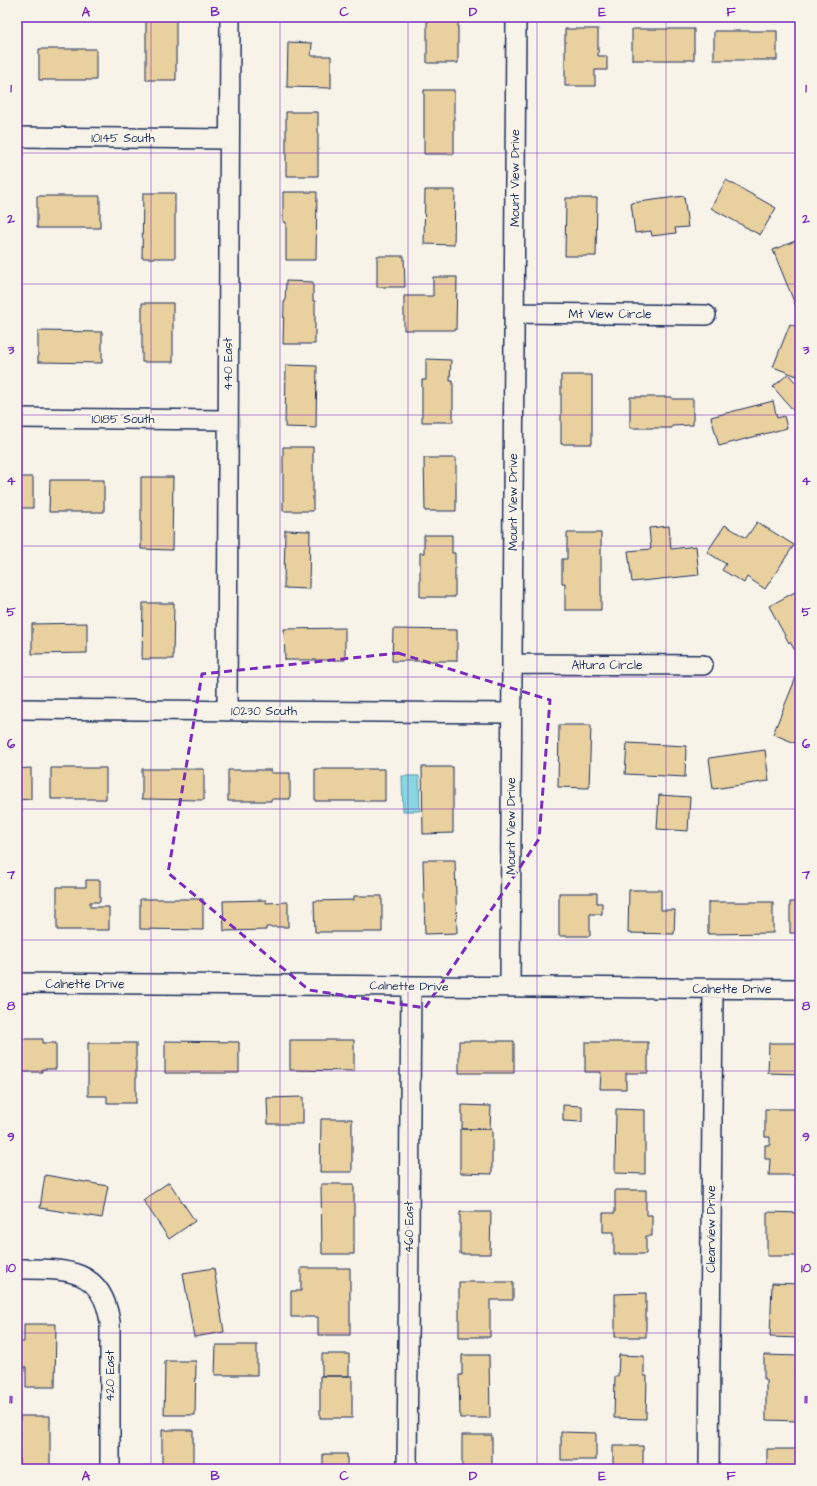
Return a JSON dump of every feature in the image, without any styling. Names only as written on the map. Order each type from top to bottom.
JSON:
[{"type":"street","name":"440 East","points":[[227,711],[230,17]]},
{"type":"street","name":"Mount View Drive","points":[[510,987],[516,17]]},
{"type":"street","name":"10145 South","points":[[17,137],[230,139]]},
{"type":"street","name":"Mt View Circle","points":[[514,313],[706,315]]},
{"type":"street","name":"10185 South","points":[[17,418],[228,420]]},
{"type":"street","name":"Altura Circle","points":[[512,664],[703,665]]},
{"type":"street","name":"10230 South","points":[[17,709],[512,713]]},
{"type":"street","name":"Calnette Drive","points":[[17,984],[800,989]]},
{"type":"street","name":"460 East","points":[[407,1469],[411,986]]},
{"type":"street","name":"Clearview Drive","points":[[709,1469],[713,989]]},
{"type":"street","name":"420 East","points":[[17,1269],[56,1269],[84,1277],[96,1286],[106,1303],[110,1322],[110,1469]]},
{"type":"highlighted area","points":[[398,653],[550,700],[539,839],[425,1008],[309,990],[168,873],[202,674]]},
{"type":"water","points":[[402,776],[419,776],[420,811],[403,811]]},
{"type":"building","points":[[146,17],[176,17],[176,80],[146,80]]},
{"type":"building","points":[[430,17],[458,17],[458,63],[427,63],[427,21],[430,21]]},
{"type":"building","points":[[565,29],[598,29],[598,56],[607,56],[607,70],[595,70],[595,86],[565,86]]},
{"type":"building","points":[[632,29],[694,29],[694,60],[632,60]]},
{"type":"building","points":[[798,30],[800,30],[800,62],[798,62]]},
{"type":"building","points":[[714,31],[777,31],[777,60],[714,60]]},
{"type":"building","points":[[17,38],[19,38],[19,80],[17,80]]},
{"type":"building","points":[[288,42],[312,43],[311,56],[331,56],[331,88],[287,87]]},
{"type":"building","points":[[39,49],[96,49],[96,80],[39,80]]},
{"type":"building","points":[[424,90],[454,90],[454,154],[424,154]]},
{"type":"building","points":[[286,112],[318,112],[318,176],[286,176]]},
{"type":"building","points":[[726,180],[776,208],[760,235],[711,208]]},
{"type":"building","points":[[425,190],[455,190],[454,245],[424,244]]},
{"type":"building","points":[[283,192],[317,192],[316,260],[286,260],[286,222],[283,222]]},
{"type":"building","points":[[143,193],[175,193],[175,258],[142,258]]},
{"type":"building","points":[[37,196],[100,196],[100,228],[37,228]]},
{"type":"building","points":[[684,196],[688,227],[675,228],[676,233],[652,236],[651,231],[635,233],[631,203]]},
{"type":"building","points":[[17,198],[19,198],[19,230],[17,230]]},
{"type":"building","points":[[566,198],[597,198],[596,256],[565,256]]},
{"type":"building","points":[[800,239],[800,308],[797,309],[773,250]]},
{"type":"building","points":[[377,256],[404,256],[405,287],[377,287]]},
{"type":"building","points":[[433,277],[457,277],[456,330],[404,330],[404,296],[433,296]]},
{"type":"building","points":[[286,281],[313,282],[313,301],[315,301],[315,344],[283,344]]},
{"type":"building","points":[[142,303],[173,303],[173,362],[142,362]]},
{"type":"building","points":[[790,324],[800,328],[800,375],[797,374],[797,376],[773,367]]},
{"type":"building","points":[[38,331],[102,332],[102,363],[38,362]]},
{"type":"building","points":[[426,359],[451,360],[450,381],[453,381],[453,422],[422,422],[422,380],[426,380]]},
{"type":"building","points":[[286,365],[317,366],[316,428],[285,427]]},
{"type":"building","points":[[788,374],[800,387],[800,418],[773,387]]},
{"type":"building","points":[[561,375],[592,375],[592,444],[561,444]]},
{"type":"building","points":[[630,397],[672,397],[672,399],[693,399],[693,425],[672,426],[672,428],[630,428]]},
{"type":"building","points":[[773,401],[777,418],[784,416],[787,428],[719,446],[711,417]]},
{"type":"building","points":[[283,447],[313,447],[313,511],[283,511]]},
{"type":"building","points":[[424,458],[456,458],[456,511],[425,511]]},
{"type":"building","points":[[17,477],[33,477],[33,508],[17,508]]},
{"type":"building","points":[[141,477],[173,477],[172,550],[141,549]]},
{"type":"building","points":[[50,480],[104,480],[104,512],[49,512]]},
{"type":"building","points":[[757,522],[794,545],[765,589],[747,577],[744,583],[722,570],[726,564],[707,552],[725,525],[746,538]]},
{"type":"building","points":[[669,526],[671,549],[696,546],[699,575],[632,582],[628,551],[651,549],[649,528]]},
{"type":"building","points":[[285,530],[310,531],[309,589],[284,588]]},
{"type":"building","points":[[567,533],[601,533],[601,610],[565,610],[565,583],[562,583],[562,559],[567,559]]},
{"type":"building","points":[[424,535],[452,535],[452,553],[455,553],[455,597],[420,597],[420,553],[424,553]]},
{"type":"building","points":[[797,591],[800,598],[800,652],[797,654],[790,642],[789,643],[769,606]]},
{"type":"building","points":[[143,603],[174,603],[173,659],[142,659]]},
{"type":"building","points":[[87,623],[87,653],[32,654],[32,624]]},
{"type":"building","points":[[345,628],[345,660],[285,660],[284,629]]},
{"type":"building","points":[[393,629],[457,630],[457,661],[392,661]]},
{"type":"building","points":[[797,675],[800,677],[800,745],[773,734]]},
{"type":"building","points":[[559,725],[591,725],[589,788],[558,787]]},
{"type":"building","points":[[627,743],[686,746],[685,777],[625,774]]},
{"type":"building","points":[[765,750],[769,781],[713,789],[709,758]]},
{"type":"building","points":[[422,767],[453,767],[453,833],[423,834]]},
{"type":"building","points":[[31,768],[31,799],[17,800],[17,769]]},
{"type":"building","points":[[51,768],[106,768],[106,799],[51,799]]},
{"type":"building","points":[[142,769],[204,769],[204,800],[142,799]]},
{"type":"building","points":[[315,769],[385,769],[385,801],[315,801]]},
{"type":"building","points":[[228,770],[271,770],[271,773],[290,773],[290,799],[271,799],[271,801],[228,801]]},
{"type":"building","points":[[659,795],[690,797],[688,831],[657,829]]},
{"type":"building","points":[[423,860],[455,860],[457,933],[425,934]]},
{"type":"building","points":[[86,880],[100,880],[100,902],[90,902],[90,907],[109,907],[109,930],[57,930],[57,887],[86,887]]},
{"type":"building","points":[[629,890],[661,890],[661,910],[675,910],[674,934],[628,933]]},
{"type":"building","points":[[559,893],[597,893],[597,903],[602,903],[602,914],[590,914],[590,936],[559,936]]},
{"type":"building","points":[[354,896],[382,896],[382,932],[315,932],[314,901],[354,900]]},
{"type":"building","points":[[140,899],[203,899],[203,930],[140,929]]},
{"type":"building","points":[[266,900],[266,903],[288,902],[288,927],[266,927],[266,930],[224,931],[223,901]]},
{"type":"building","points":[[708,902],[773,902],[773,933],[708,934]]},
{"type":"building","points":[[790,902],[800,902],[800,933],[790,933]]},
{"type":"building","points":[[17,1039],[43,1039],[42,1043],[56,1043],[56,1069],[42,1069],[42,1072],[17,1072]]},
{"type":"building","points":[[290,1040],[354,1040],[354,1071],[290,1070]]},
{"type":"building","points":[[165,1041],[239,1042],[239,1073],[165,1073]]},
{"type":"building","points":[[459,1041],[514,1041],[514,1073],[459,1073]]},
{"type":"building","points":[[585,1042],[648,1042],[648,1073],[626,1073],[626,1089],[600,1089],[601,1072],[585,1072]]},
{"type":"building","points":[[88,1043],[136,1043],[136,1103],[107,1103],[107,1096],[88,1096]]},
{"type":"building","points":[[769,1043],[800,1043],[800,1074],[768,1073]]},
{"type":"building","points":[[303,1097],[303,1124],[268,1124],[267,1098]]},
{"type":"building","points":[[462,1105],[491,1106],[490,1129],[462,1129]]},
{"type":"building","points":[[563,1105],[582,1106],[582,1122],[563,1121]]},
{"type":"building","points":[[616,1109],[645,1110],[645,1174],[615,1173]]},
{"type":"building","points":[[765,1109],[800,1109],[800,1175],[769,1175],[770,1159],[765,1159],[765,1145],[770,1145],[770,1137],[765,1137]]},
{"type":"building","points":[[321,1119],[352,1119],[352,1172],[320,1172]]},
{"type":"building","points":[[460,1129],[492,1129],[492,1174],[460,1173]]},
{"type":"building","points":[[45,1175],[108,1186],[102,1218],[40,1208]]},
{"type":"building","points":[[169,1182],[195,1221],[169,1239],[143,1200]]},
{"type":"building","points":[[321,1184],[354,1184],[354,1254],[322,1254]]},
{"type":"building","points":[[615,1190],[646,1190],[646,1215],[652,1215],[652,1236],[646,1236],[646,1254],[614,1254],[614,1232],[603,1232],[603,1213],[615,1213]]},
{"type":"building","points":[[460,1212],[491,1212],[490,1254],[460,1254]]},
{"type":"building","points":[[767,1212],[800,1213],[800,1256],[767,1256]]},
{"type":"building","points":[[214,1268],[224,1332],[194,1337],[183,1273]]},
{"type":"building","points":[[301,1268],[350,1268],[350,1335],[318,1335],[318,1317],[291,1317],[291,1291],[301,1291]]},
{"type":"building","points":[[459,1282],[513,1282],[513,1300],[490,1300],[490,1337],[459,1337]]},
{"type":"building","points":[[772,1283],[800,1284],[800,1338],[770,1337]]},
{"type":"building","points":[[646,1293],[646,1337],[615,1337],[615,1294]]},
{"type":"building","points":[[24,1324],[56,1324],[55,1387],[26,1387],[26,1367],[17,1367],[17,1342],[24,1342]]},
{"type":"building","points":[[216,1345],[257,1345],[257,1375],[215,1375]]},
{"type":"building","points":[[322,1354],[349,1354],[349,1376],[322,1376]]},
{"type":"building","points":[[462,1355],[489,1355],[490,1418],[460,1418],[459,1375],[462,1375]]},
{"type":"building","points":[[619,1355],[644,1356],[644,1376],[647,1376],[646,1419],[614,1418],[615,1376],[618,1376]]},
{"type":"building","points":[[764,1355],[800,1356],[800,1371],[795,1371],[795,1377],[799,1377],[798,1421],[766,1420],[766,1380],[764,1379]]},
{"type":"building","points":[[165,1361],[196,1361],[195,1415],[164,1415]]},
{"type":"building","points":[[320,1376],[352,1376],[352,1418],[320,1418]]},
{"type":"building","points":[[20,1416],[50,1416],[50,1469],[19,1469]]},
{"type":"building","points":[[162,1430],[193,1430],[193,1469],[162,1469]]},
{"type":"building","points":[[561,1432],[596,1433],[596,1460],[561,1460]]},
{"type":"building","points":[[462,1435],[492,1435],[492,1469],[462,1469]]},
{"type":"building","points":[[613,1446],[643,1446],[643,1469],[613,1469]]},
{"type":"building","points":[[767,1449],[799,1449],[799,1469],[767,1469]]},
{"type":"building","points":[[323,1454],[347,1454],[347,1469],[323,1469]]}]
